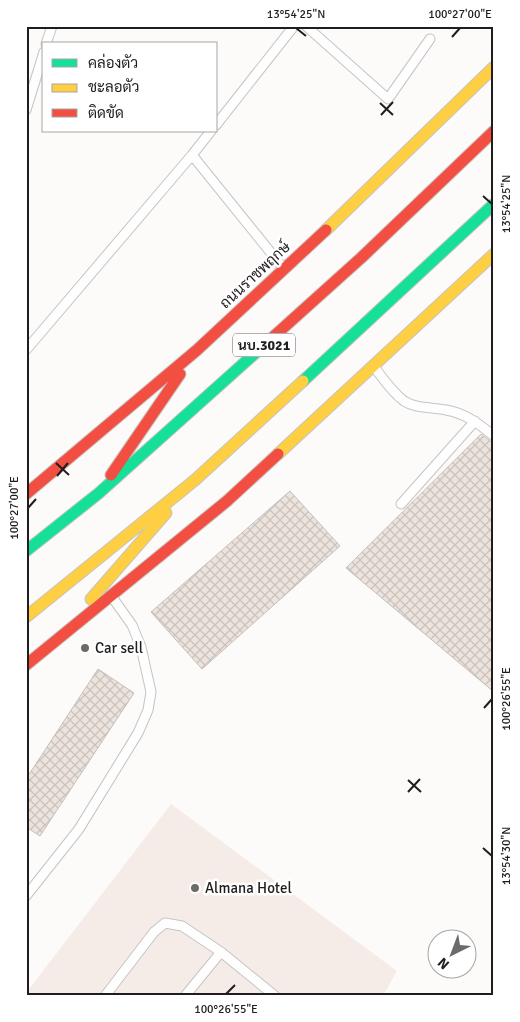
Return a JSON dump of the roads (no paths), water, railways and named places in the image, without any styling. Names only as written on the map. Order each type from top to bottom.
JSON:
[{"type":"main road","name":"ถนนราชพฤกษ์","points":[[26,494],[197,350],[494,67]]},
{"type":"main road","name":"นบ.3021","points":[[26,552],[99,493],[361,258],[494,130]]},
{"type":"main road","points":[[26,617],[196,480],[494,204]]},
{"type":"main road","points":[[26,665],[227,501],[494,254]]},
{"type":"main road","points":[[99,493],[197,350]]},
{"type":"main road","points":[[48,647],[196,480]]},
{"type":"lane","points":[[47,42],[52,26]]},
{"type":"lane","points":[[218,122],[294,26]]},
{"type":"lane","points":[[306,26],[388,99],[430,39]]},
{"type":"lane","points":[[26,110],[42,58]]},
{"type":"lane","points":[[26,350],[210,132]]},
{"type":"lane","points":[[192,155],[284,269]]},
{"type":"lane","points":[[374,367],[392,390],[405,401],[415,406],[448,410],[464,415],[494,436]]},
{"type":"lane","points":[[401,504],[475,421]]},
{"type":"lane","points":[[26,896],[79,829],[138,733],[148,710],[151,692],[140,647],[132,625],[112,596]]},
{"type":"lane","points":[[104,996],[154,932],[165,923],[182,926],[221,952],[275,996]]},
{"type":"lane","points":[[185,996],[221,952]]},
{"type":"place","name":"Car sell","points":[[85,648]]},
{"type":"place","name":"Almana Hotel","points":[[195,888]]}]
